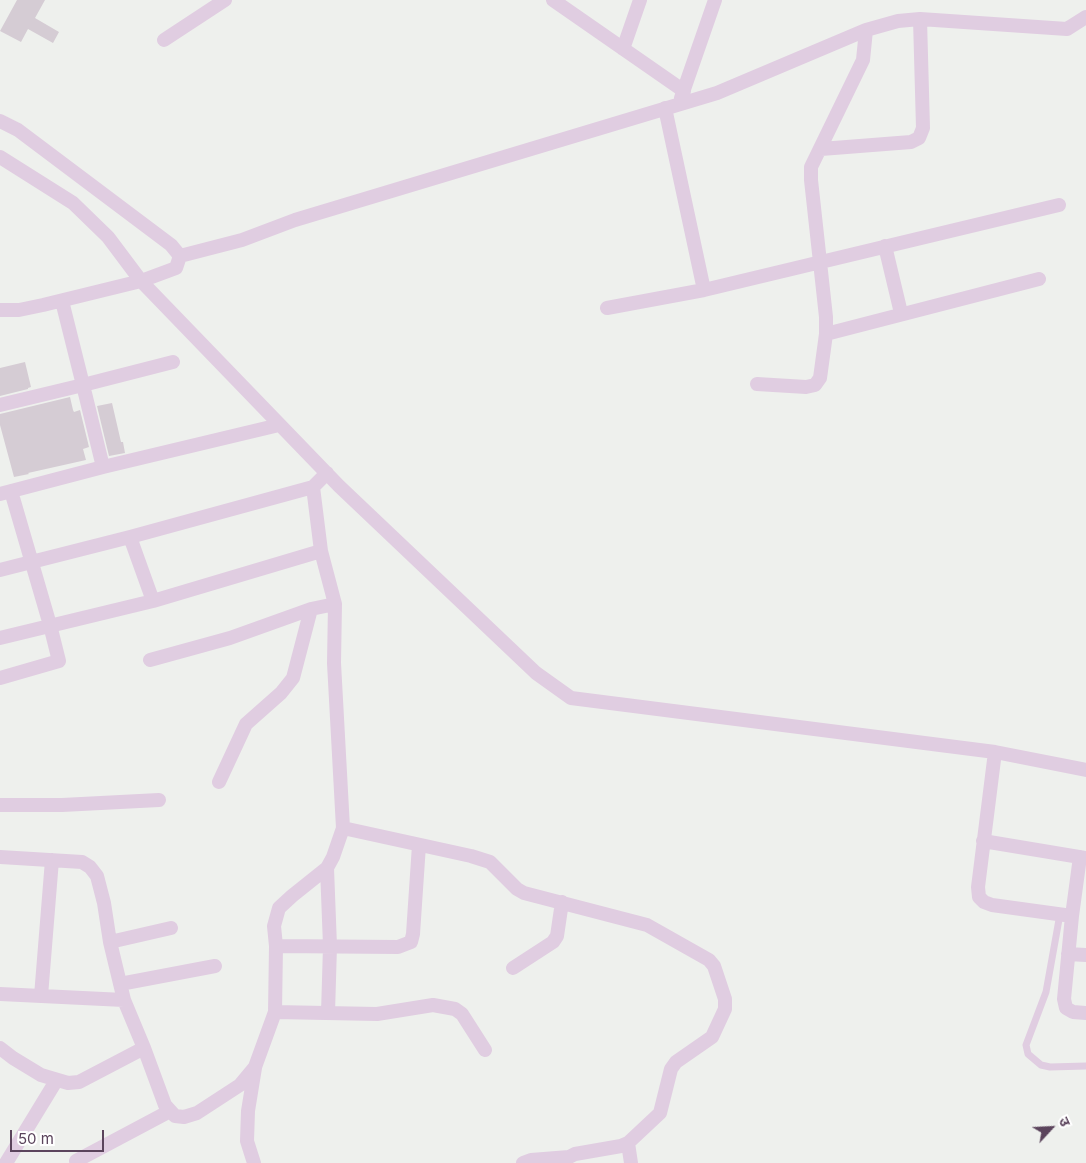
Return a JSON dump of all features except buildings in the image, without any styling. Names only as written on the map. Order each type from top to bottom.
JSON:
[{"type":"street","points":[[164,40],[225,0]]},
{"type":"street","points":[[623,49],[640,0]]},
{"type":"street","points":[[704,290],[676,101],[715,0]]},
{"type":"street","points":[[559,2],[623,49],[676,101]]},
{"type":"street","points":[[0,310],[19,310],[141,281],[162,274],[178,262],[295,220],[676,101],[717,93],[866,30],[898,21],[920,19],[1068,29],[1086,17]]},
{"type":"street","points":[[821,149],[911,142],[919,138],[923,128],[920,19]]},
{"type":"street","points":[[757,384],[806,387],[815,385],[820,378],[826,334],[826,317],[811,167],[863,60],[866,30]]},
{"type":"street","points":[[0,121],[18,130],[164,239],[171,245],[178,262]]},
{"type":"street","points":[[0,157],[73,203],[108,237],[141,281],[327,473],[536,673],[571,698],[995,752],[1086,770]]},
{"type":"street","points":[[607,308],[704,290],[1059,205]]},
{"type":"street","points":[[886,246],[901,313]]},
{"type":"street","points":[[826,334],[901,313],[1039,279]]},
{"type":"street","points":[[62,301],[104,467]]},
{"type":"street","points":[[0,405],[173,362]]},
{"type":"street","points":[[0,678],[59,661],[31,561],[5,492],[279,425]]},
{"type":"street","points":[[0,570],[130,537],[312,487],[327,473]]},
{"type":"street","points":[[254,1163],[247,1141],[248,1112],[255,1067],[275,1012],[276,946],[274,926],[278,908],[327,868],[343,828],[334,663],[335,604],[321,551],[312,487]]},
{"type":"street","points":[[130,537],[153,601]]},
{"type":"street","points":[[0,638],[153,601],[321,551]]},
{"type":"street","points":[[150,660],[230,638],[312,609],[335,604]]},
{"type":"street","points":[[219,782],[246,724],[281,693],[293,678],[312,609]]},
{"type":"street","points":[[995,752],[978,887],[979,896],[984,902],[992,905],[1066,915]]},
{"type":"street","points":[[0,805],[62,805],[159,800]]},
{"type":"street","points":[[343,828],[471,856],[490,862],[516,889],[524,893],[647,925],[709,960],[714,966],[725,999],[725,1009],[712,1037],[676,1062],[668,1076],[660,1113],[628,1143],[621,1146],[575,1154],[566,1160],[531,1160],[523,1163]]},
{"type":"street","points":[[984,841],[1083,857],[1066,915],[1068,954],[1064,1000],[1066,1008],[1074,1012],[1086,1013]]},
{"type":"street","points":[[276,946],[398,947],[411,942],[418,845]]},
{"type":"street","points":[[0,857],[82,862],[90,867],[97,876],[124,1000],[165,1105],[175,1116],[184,1116],[196,1112],[240,1085],[255,1067]]},
{"type":"street","points":[[41,996],[52,860]]},
{"type":"street","points":[[327,868],[330,946],[328,1013]]},
{"type":"street","points":[[513,968],[553,942],[557,936],[562,902]]},
{"type":"street","points":[[110,942],[171,928]]},
{"type":"street","points":[[1068,954],[1086,956]]},
{"type":"street","points":[[120,984],[215,966]]},
{"type":"street","points":[[0,994],[124,1000]]},
{"type":"street","points":[[275,1012],[377,1014],[433,1005],[455,1010],[462,1014],[485,1050]]},
{"type":"street","points":[[0,1048],[41,1075],[68,1084],[79,1082],[144,1048]]},
{"type":"street","points":[[6,1163],[56,1081]]},
{"type":"street","points":[[76,1161],[170,1111]]},
{"type":"street","points":[[628,1143],[632,1163]]},
{"type":"lane","points":[[1066,915],[1046,992],[1026,1045],[1028,1054],[1041,1065],[1050,1067],[1086,1066]]}]
